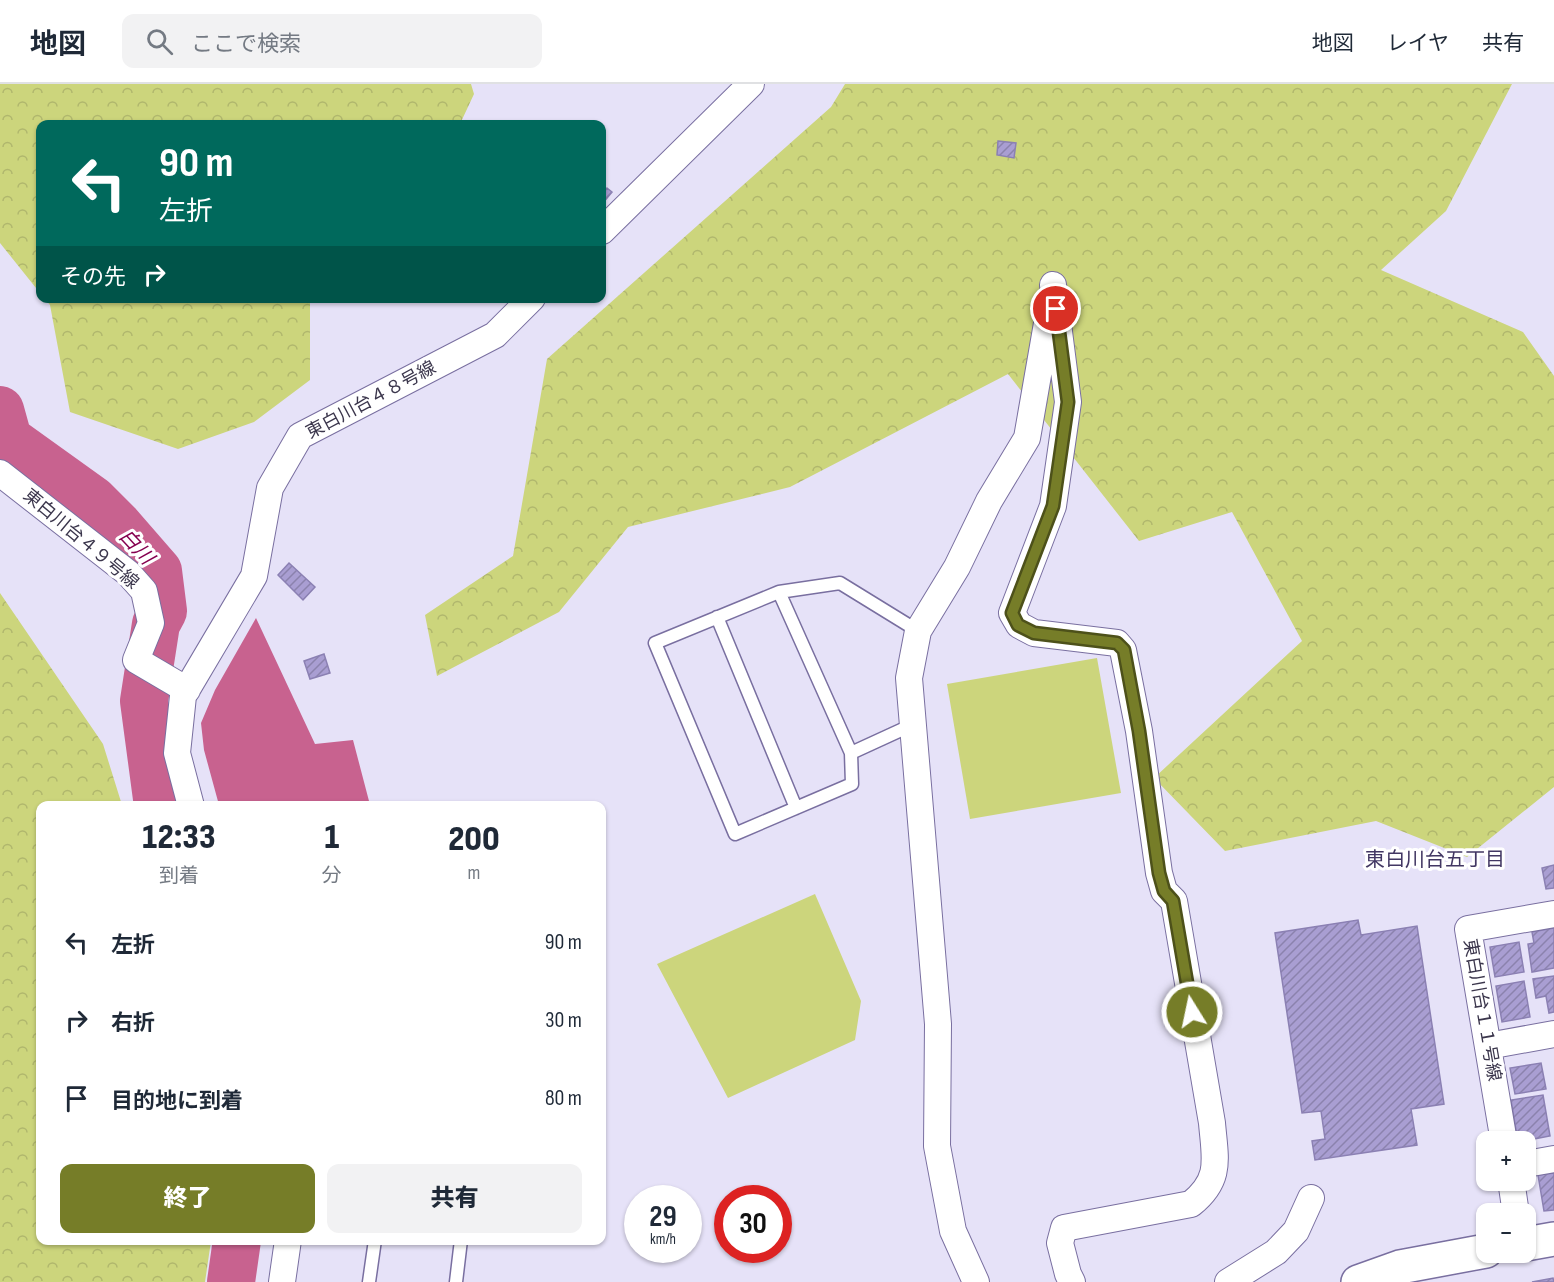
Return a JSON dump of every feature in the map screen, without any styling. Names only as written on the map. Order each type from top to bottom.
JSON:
[{"type":"street","points":[[606,227],[751,84]]},
{"type":"street","points":[[976,1282],[953,1231],[937,1146],[938,1024],[909,678],[918,631],[957,567],[989,501],[1027,438],[1053,285],[1068,402],[1053,506],[1012,613],[1018,625],[1034,633],[1117,643],[1124,650],[1141,742],[1159,873],[1164,891],[1173,901],[1212,1123],[1214,1149],[1214,1176],[1205,1193],[1191,1204],[1064,1228],[1060,1243],[1072,1282]]},
{"type":"street","name":"東白川台４８号線","points":[[190,801],[177,753],[183,696],[254,576],[270,488],[300,436],[495,335],[527,303]]},
{"type":"street","name":"東白川台４９号線","points":[[0,473],[128,573],[144,591],[151,623],[136,660],[187,690]]},
{"type":"street","name":"東白川台１１号線","points":[[1502,1131],[1468,929],[1554,914]]},
{"type":"street","points":[[1488,1046],[1554,1034]]},
{"type":"street","points":[[1536,1162],[1554,1159]]},
{"type":"street","points":[[1228,1282],[1276,1252],[1296,1231],[1311,1198]]},
{"type":"street","points":[[1536,1242],[1554,1239]]},
{"type":"street","points":[[282,1282],[287,1245]]},
{"type":"street","points":[[1358,1282],[1401,1267],[1476,1253]]},
{"type":"lane","points":[[779,592],[851,753],[852,784],[735,834],[656,643],[779,592],[840,583],[918,631]]},
{"type":"lane","points":[[717,617],[796,808]]},
{"type":"lane","points":[[851,753],[912,725]]},
{"type":"lane","points":[[369,1282],[374,1245]]},
{"type":"lane","points":[[456,1282],[461,1245]]},
{"type":"green space","points":[[0,84],[471,84],[474,94],[462,120],[36,120],[36,288],[0,243]]},
{"type":"green space","points":[[845,84],[1512,84],[1446,211],[1381,270],[1523,332],[1554,376],[1554,787],[1467,857],[1376,821],[1225,851],[1154,778],[1302,641],[1232,512],[1139,541],[1008,374],[790,487],[628,527],[559,612],[437,676],[425,615],[513,556],[547,359],[831,107]]},
{"type":"green space","points":[[48,303],[310,303],[310,380],[254,422],[178,449],[70,412]]},
{"type":"green space","points":[[0,593],[103,744],[121,801],[36,801],[36,1245],[210,1245],[205,1282],[0,1282]]},
{"type":"green space","points":[[1097,658],[1121,793],[970,819],[947,684]]},
{"type":"green space","points":[[815,894],[861,1001],[855,1040],[728,1098],[657,964]]},
{"type":"shaded area","points":[[256,618],[315,744],[353,740],[369,801],[218,801],[204,750],[201,723],[215,690]]},
{"type":"building","points":[[998,141],[1016,143],[1014,158],[997,155]]},
{"type":"building","points":[[606,189],[612,192],[606,199]]},
{"type":"building","points":[[289,563],[315,587],[303,600],[278,575]]},
{"type":"building","points":[[324,654],[330,673],[310,679],[304,661]]},
{"type":"building","points":[[1554,865],[1554,888],[1546,889],[1542,868]]},
{"type":"building","points":[[1358,920],[1361,935],[1417,926],[1444,1104],[1411,1109],[1417,1145],[1315,1160],[1312,1141],[1325,1139],[1321,1111],[1302,1113],[1275,933]]},
{"type":"building","points":[[1554,928],[1554,968],[1532,972],[1528,944],[1534,943],[1532,932]]},
{"type":"building","points":[[1519,942],[1524,972],[1495,977],[1490,947]]},
{"type":"building","points":[[1554,976],[1554,1012],[1549,1013],[1546,996],[1536,998],[1533,979]]},
{"type":"building","points":[[1524,981],[1530,1017],[1502,1022],[1496,986]]},
{"type":"building","points":[[1541,1063],[1546,1089],[1515,1094],[1510,1068]]},
{"type":"building","points":[[1543,1095],[1550,1136],[1536,1139],[1536,1131],[1516,1131],[1511,1100]]},
{"type":"building","points":[[1554,1173],[1554,1210],[1544,1211],[1538,1175]]},
{"type":"building","points":[[1553,1278],[1554,1282],[1532,1282]]},
{"type":"waterway","name":"白川","points":[[0,410],[8,439],[93,500],[158,571],[163,611],[156,624],[144,701],[157,801]]},
{"type":"waterway","name":"白川","points":[[231,1282],[236,1245]]},
{"type":"district","name":"東白川台五丁目","points":[[1435,860]]},
{"type":"route","points":[[1056,309],[1068,402],[1053,506],[1012,613],[1018,625],[1034,633],[1117,643],[1124,650],[1139,731],[1159,873],[1164,891],[1173,901],[1192,1012]]}]
